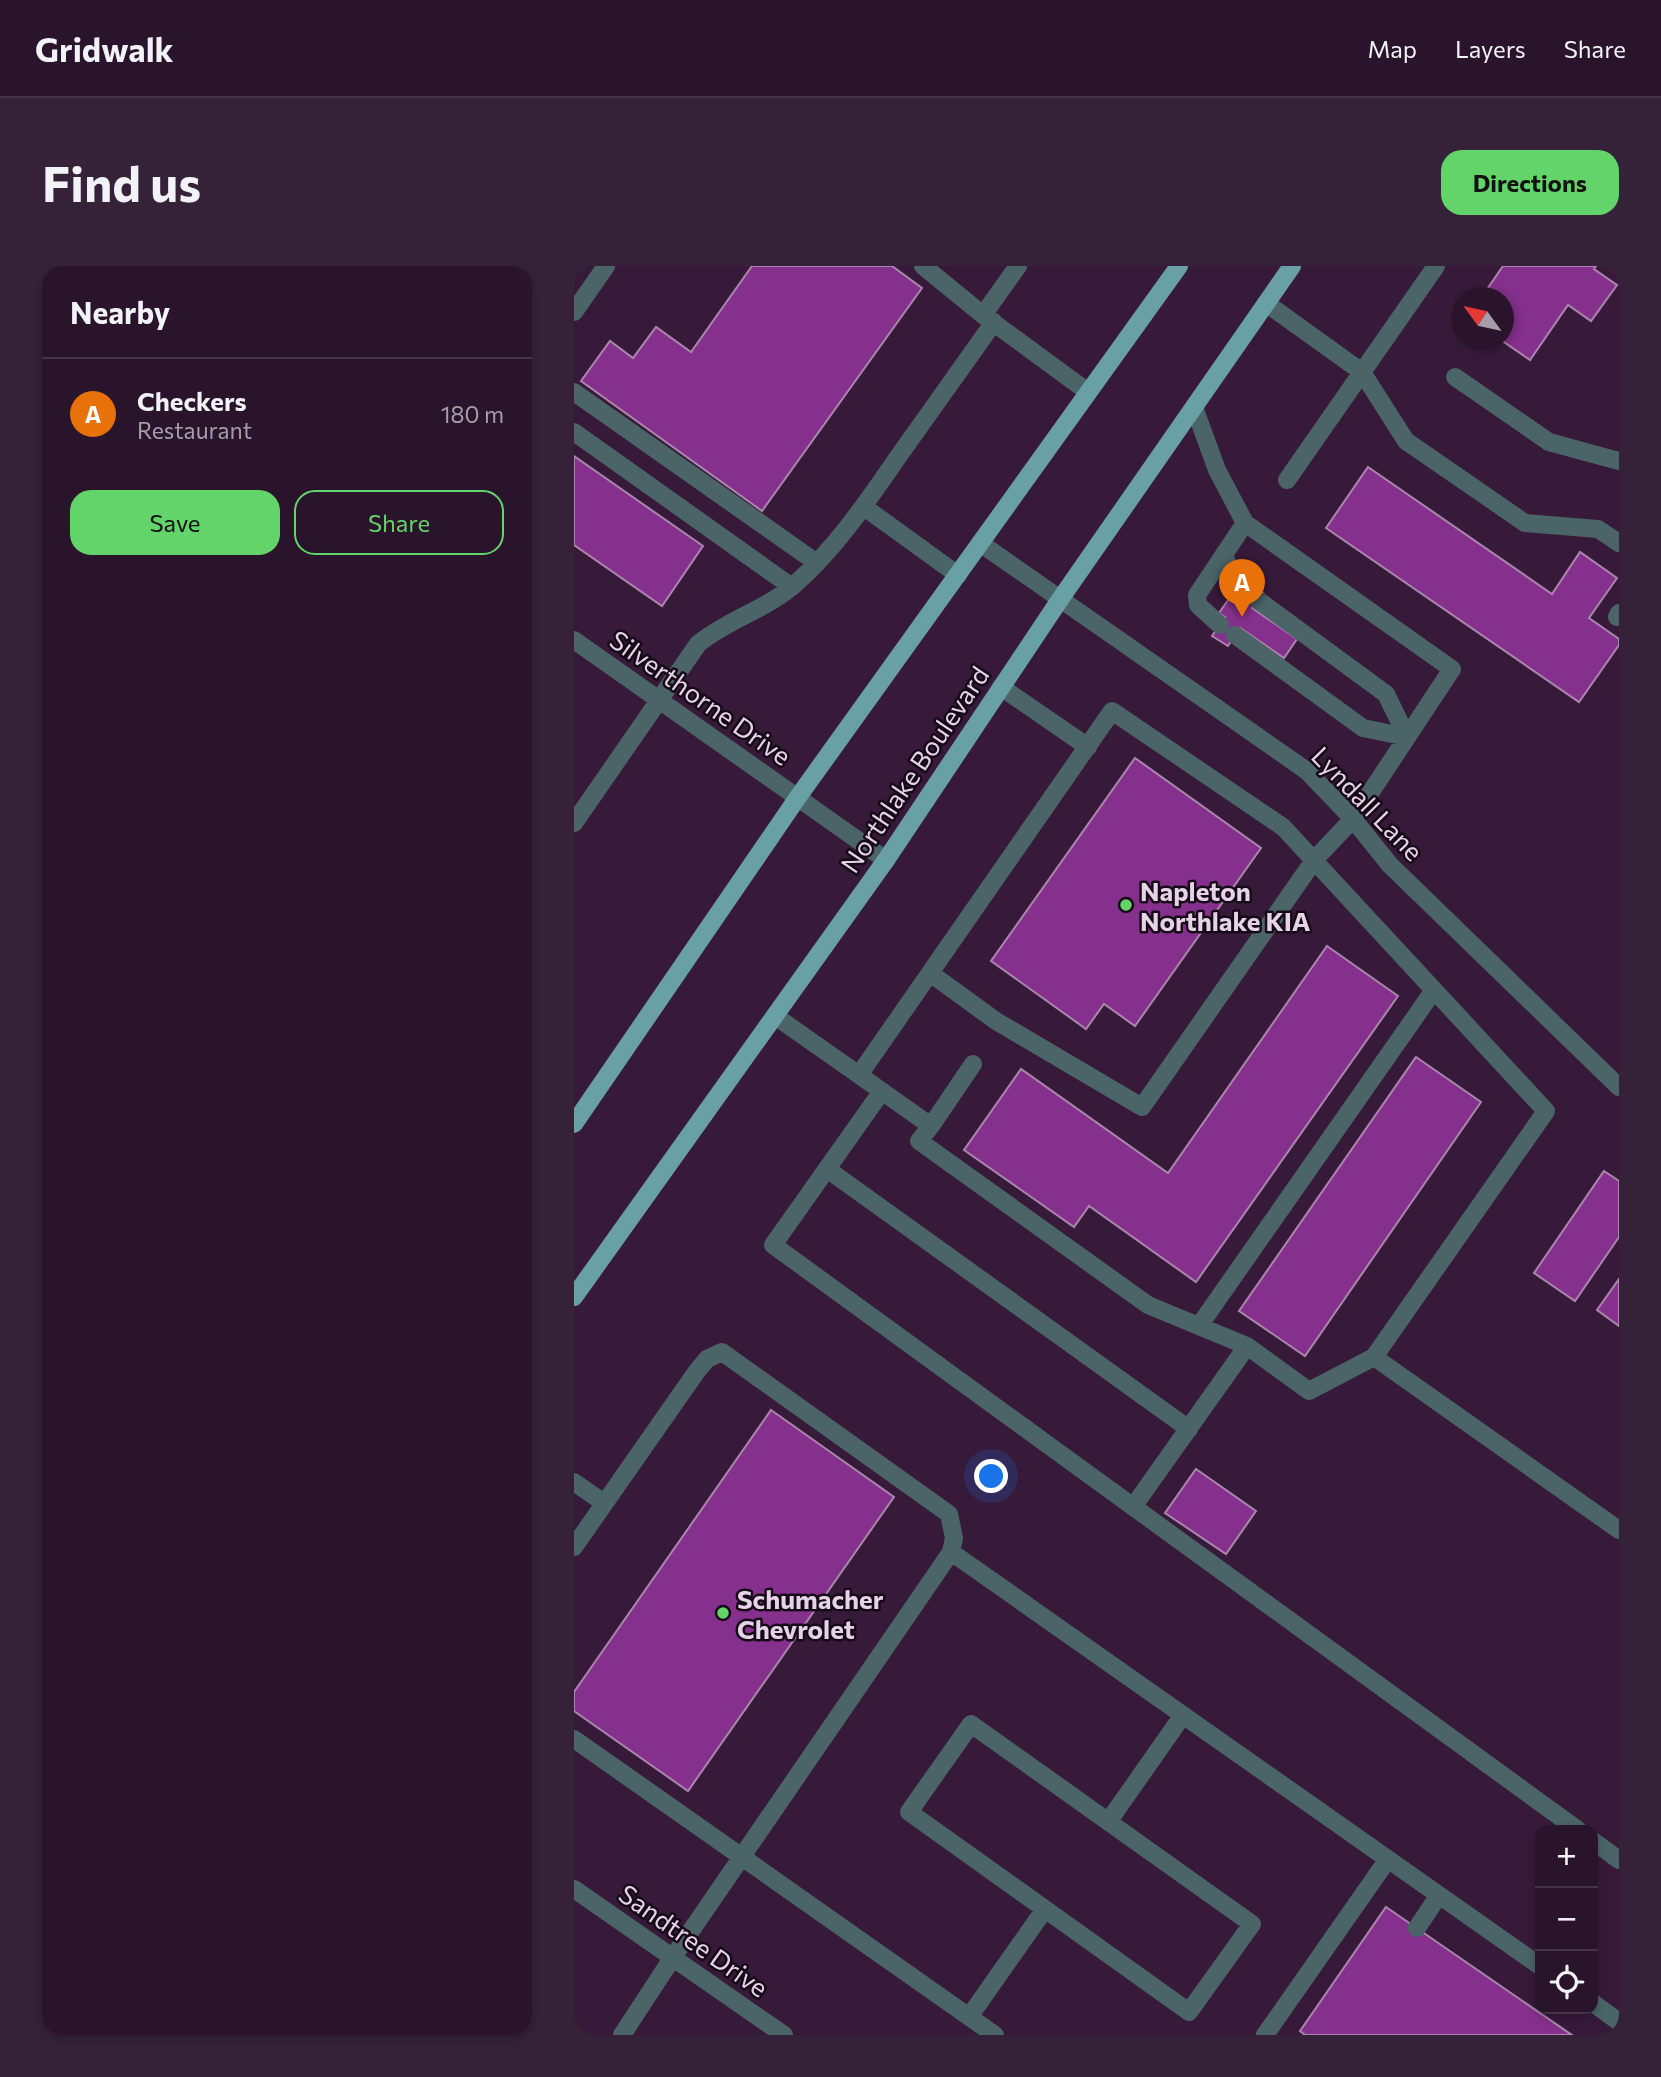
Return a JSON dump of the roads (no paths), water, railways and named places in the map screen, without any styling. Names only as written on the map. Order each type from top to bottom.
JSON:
[{"type":"main road","points":[[574,1124],[579,1105],[1179,266]]},
{"type":"main road","name":"Northlake Boulevard","points":[[574,1297],[886,860],[1061,598],[1292,266]]},
{"type":"street","points":[[574,312],[606,266]]},
{"type":"street","points":[[923,266],[1088,392]]},
{"type":"street","points":[[574,823],[698,644],[712,632],[751,614],[792,587],[817,563],[864,507],[988,318],[1018,266]]},
{"type":"street","points":[[1287,480],[1436,266]]},
{"type":"street","points":[[1266,303],[1362,372],[1406,441],[1525,523],[1598,529],[1619,543]]},
{"type":"street","points":[[1455,377],[1549,442],[1619,461]]},
{"type":"street","points":[[574,393],[817,563]]},
{"type":"street","points":[[930,973],[996,1021],[1142,1107],[1315,859],[1353,819],[1452,669],[1245,523],[1217,470],[1194,407]]},
{"type":"street","points":[[574,432],[792,587]]},
{"type":"street","points":[[864,507],[958,575]]},
{"type":"street","points":[[1220,625],[1198,604],[1197,595],[1245,523]]},
{"type":"street","name":"Lyndall Lane","points":[[980,543],[1307,771],[1353,819],[1390,865],[1619,1087]]},
{"type":"street","points":[[1224,554],[1232,577],[1252,595],[1386,694],[1407,737]]},
{"type":"street","points":[[1235,635],[1363,728],[1407,737]]},
{"type":"street","name":"Silverthorne Drive","points":[[574,640],[886,860]]},
{"type":"street","points":[[1002,687],[1088,747]]},
{"type":"street","points":[[859,1075],[1112,711],[1283,827],[1546,1111],[1374,1357],[1309,1391],[1247,1346],[1148,1306],[919,1141],[973,1063]]},
{"type":"street","points":[[1199,1326],[1434,990]]},
{"type":"street","points":[[775,1016],[931,1126]]},
{"type":"street","points":[[882,1091],[773,1245],[1571,1825]]},
{"type":"street","points":[[827,1169],[1189,1429]]},
{"type":"street","points":[[1133,1507],[1247,1346]]},
{"type":"street","points":[[574,1547],[697,1371],[707,1359],[722,1352],[949,1514],[954,1538],[951,1552],[622,2035]]},
{"type":"street","points":[[1374,1357],[1619,1530]]},
{"type":"street","points":[[574,1482],[604,1503]]},
{"type":"street","points":[[951,1552],[1535,1962]]},
{"type":"street","points":[[1108,1822],[1183,1715]]},
{"type":"street","points":[[971,1724],[1108,1822],[1252,1924],[1189,2012],[909,1812],[971,1724]]},
{"type":"street","points":[[574,1740],[995,2035]]},
{"type":"street","points":[[1598,1845],[1619,1860]]},
{"type":"street","points":[[1265,2035],[1388,1859]]},
{"type":"street","name":"Sandtree Drive","points":[[574,1889],[784,2035]]},
{"type":"street","points":[[1417,1928],[1439,1895]]},
{"type":"street","points":[[969,2017],[1045,1909]]},
{"type":"street","points":[[1598,2007],[1619,2022]]},
{"type":"place","name":"Checkers","points":[[1242,617]]},
{"type":"place","name":"Napleton Northlake KIA","points":[[1126,905]]},
{"type":"place","name":"Schumacher Chevrolet","points":[[723,1613]]}]
